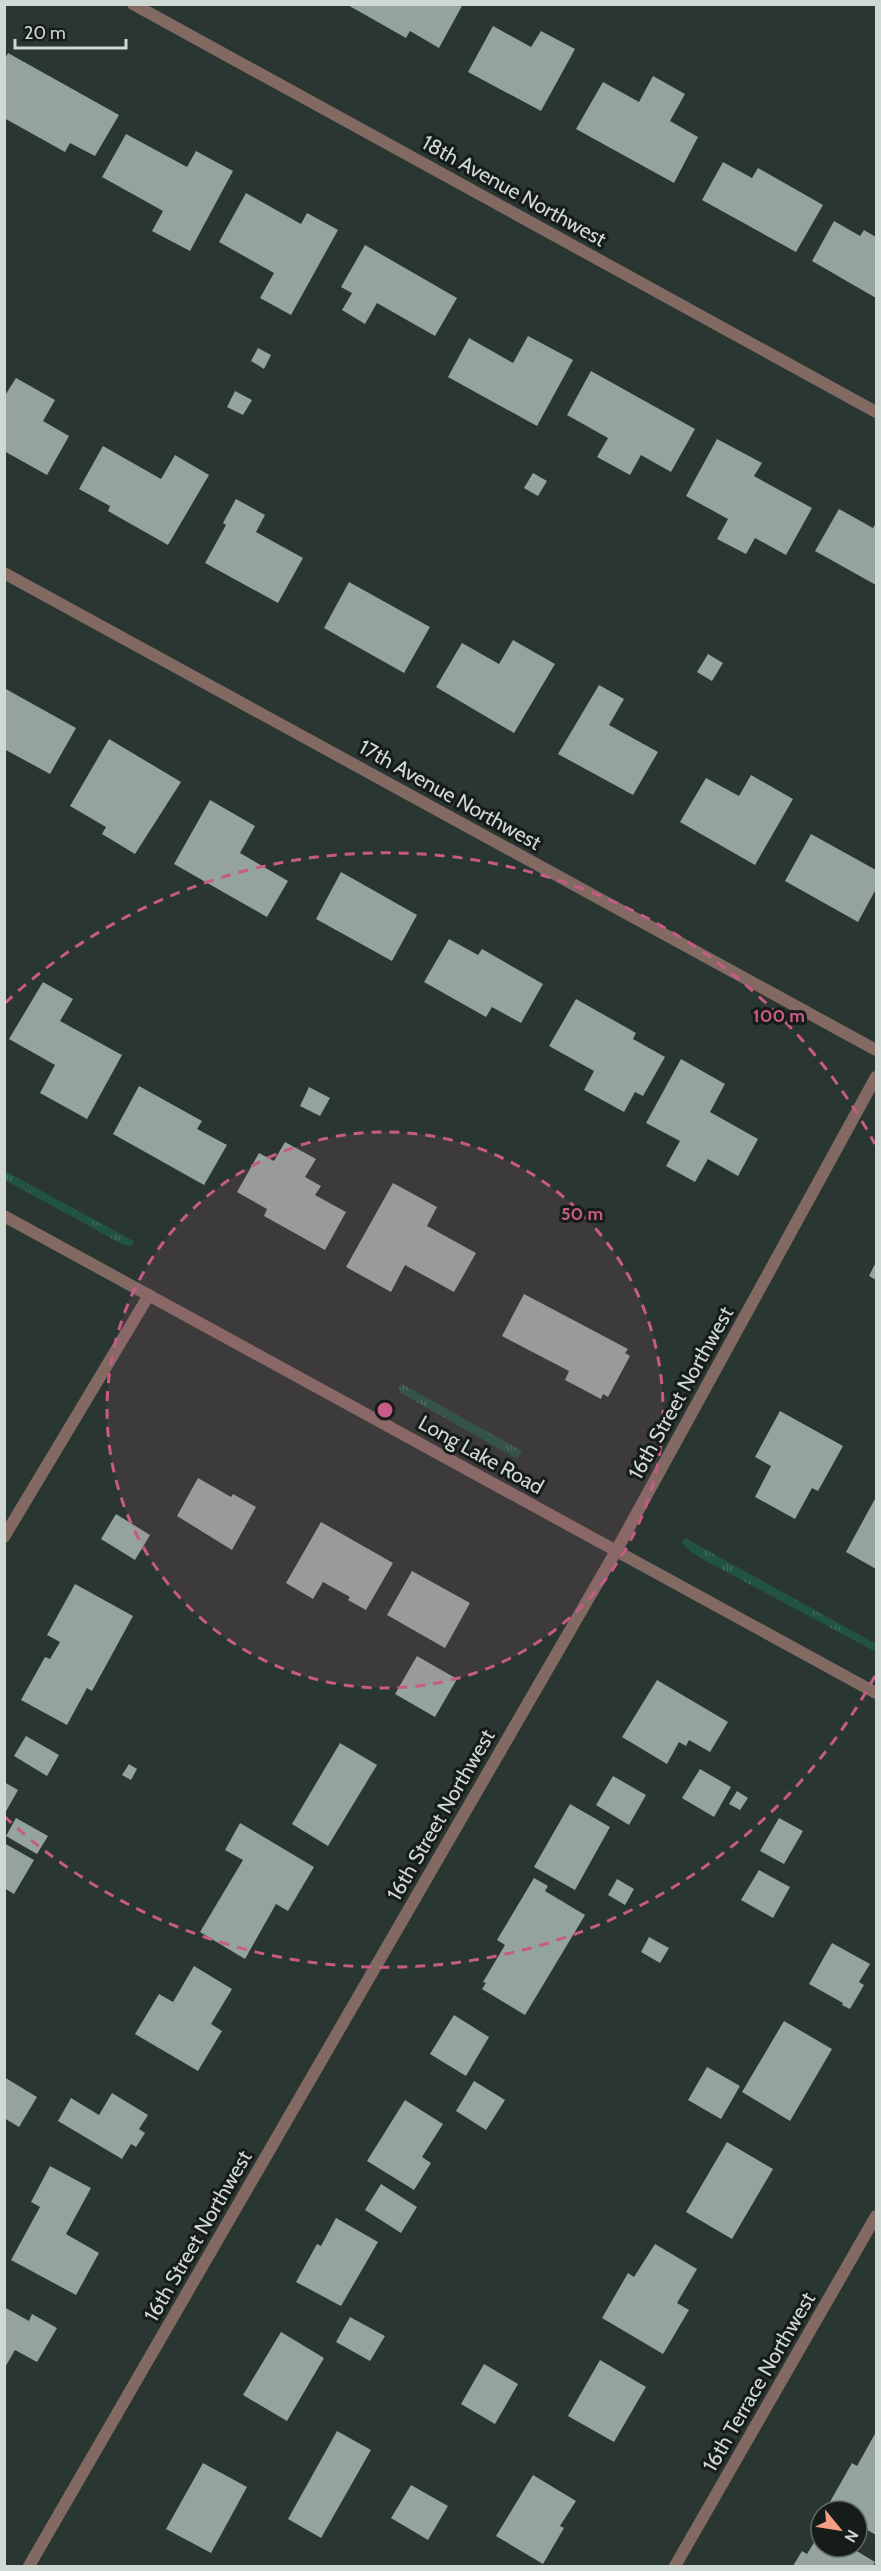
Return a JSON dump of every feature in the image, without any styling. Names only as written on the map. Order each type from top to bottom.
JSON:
[{"type":"street","name":"18th Avenue Northwest","points":[[133,4],[876,412]]},
{"type":"street","name":"17th Avenue Northwest","points":[[4,573],[876,1050]]},
{"type":"street","name":"16th Street Northwest","points":[[29,2566],[616,1551],[876,1077]]},
{"type":"street","name":"Long Lake Road","points":[[4,1216],[876,1693]]},
{"type":"street","points":[[4,1537],[149,1295]]},
{"type":"street","name":"16th Terrace Northwest","points":[[675,2566],[876,2216]]},
{"type":"green space","points":[[5,1171],[135,1242],[130,1246],[122,1244],[5,1180]]},
{"type":"green space","points":[[402,1384],[522,1451],[517,1459],[401,1393],[399,1388]]},
{"type":"green space","points":[[685,1538],[876,1644],[876,1652],[706,1561],[682,1543]]},
{"type":"building","points":[[346,4],[463,4],[439,48],[410,31],[406,38]]},
{"type":"building","points":[[493,26],[531,47],[541,31],[575,49],[541,111],[468,72]]},
{"type":"building","points":[[8,53],[119,115],[95,156],[70,143],[65,152],[4,118],[4,60]]},
{"type":"building","points":[[653,76],[685,94],[670,121],[698,137],[674,183],[576,129],[603,82],[639,102]]},
{"type":"building","points":[[126,134],[187,167],[196,151],[233,171],[190,251],[152,231],[163,211],[102,177]]},
{"type":"building","points":[[723,162],[752,178],[758,168],[823,205],[796,252],[702,200]]},
{"type":"building","points":[[246,193],[301,224],[307,213],[338,230],[291,315],[260,298],[274,273],[219,242]]},
{"type":"building","points":[[834,221],[860,236],[864,230],[876,237],[876,298],[812,261]]},
{"type":"building","points":[[365,245],[457,298],[435,336],[377,303],[365,324],[342,310],[352,293],[341,287]]},
{"type":"building","points":[[528,336],[573,360],[537,426],[448,377],[469,338],[513,363]]},
{"type":"building","points":[[258,348],[271,355],[264,369],[251,361]]},
{"type":"building","points":[[591,371],[695,429],[671,472],[641,455],[630,475],[597,457],[608,438],[567,415]]},
{"type":"building","points":[[16,378],[55,400],[43,421],[69,436],[47,475],[4,451],[4,397]]},
{"type":"building","points":[[235,391],[252,400],[243,415],[227,407]]},
{"type":"building","points":[[717,439],[762,463],[754,476],[812,508],[786,555],[755,538],[746,554],[717,539],[728,519],[686,496]]},
{"type":"building","points":[[103,446],[161,479],[175,455],[209,475],[168,545],[108,511],[110,506],[79,489]]},
{"type":"building","points":[[533,473],[547,481],[538,496],[524,488]]},
{"type":"building","points":[[236,499],[265,515],[256,532],[303,558],[278,603],[205,563],[226,525],[223,523]]},
{"type":"building","points":[[839,509],[873,528],[876,523],[876,585],[815,551]]},
{"type":"building","points":[[349,582],[430,627],[404,673],[324,628]]},
{"type":"building","points":[[513,640],[555,664],[514,733],[436,687],[462,643],[499,664]]},
{"type":"building","points":[[708,654],[723,663],[712,681],[697,672]]},
{"type":"building","points":[[599,685],[624,699],[609,725],[658,752],[633,795],[558,754]]},
{"type":"building","points":[[4,688],[76,728],[50,774],[4,749]]},
{"type":"building","points":[[109,739],[181,782],[135,854],[102,834],[106,827],[70,806]]},
{"type":"building","points":[[751,775],[793,799],[755,865],[680,822],[706,778],[739,796]]},
{"type":"building","points":[[210,800],[255,826],[240,853],[288,881],[267,917],[174,864]]},
{"type":"building","points":[[811,834],[876,870],[876,889],[858,922],[785,881]]},
{"type":"building","points":[[341,872],[417,915],[392,961],[316,919]]},
{"type":"building","points":[[449,939],[478,955],[482,949],[543,984],[521,1023],[492,1007],[486,1017],[424,982]]},
{"type":"building","points":[[43,982],[73,999],[60,1021],[122,1055],[87,1119],[40,1093],[55,1065],[9,1039]]},
{"type":"building","points":[[576,999],[636,1033],[633,1039],[665,1057],[643,1096],[635,1092],[624,1112],[584,1090],[594,1071],[549,1046]]},
{"type":"building","points":[[681,1059],[725,1084],[710,1112],[758,1139],[738,1176],[708,1159],[695,1182],[666,1166],[680,1141],[646,1123]]},
{"type":"building","points":[[139,1086],[202,1121],[197,1129],[227,1145],[204,1185],[113,1134]]},
{"type":"building","points":[[309,1087],[330,1098],[320,1116],[300,1106]]},
{"type":"building","points":[[285,1142],[316,1159],[305,1177],[321,1186],[315,1195],[346,1212],[325,1250],[264,1216],[267,1209],[237,1192],[259,1153],[274,1161]]},
{"type":"building","points":[[393,1183],[437,1207],[427,1226],[476,1253],[454,1292],[405,1265],[391,1292],[346,1267]]},
{"type":"building","points":[[876,1262],[876,1280],[869,1276]]},
{"type":"building","points":[[524,1294],[628,1349],[625,1353],[630,1356],[608,1397],[603,1394],[601,1399],[565,1380],[569,1371],[502,1336]]},
{"type":"building","points":[[780,1411],[843,1446],[818,1491],[812,1488],[795,1519],[755,1497],[771,1466],[755,1457]]},
{"type":"building","points":[[198,1478],[231,1497],[233,1494],[256,1507],[232,1550],[177,1516]]},
{"type":"building","points":[[876,1497],[876,1569],[846,1552]]},
{"type":"building","points":[[116,1514],[150,1535],[135,1560],[101,1539]]},
{"type":"building","points":[[321,1522],[393,1563],[366,1610],[348,1600],[350,1597],[323,1582],[313,1599],[286,1583]]},
{"type":"building","points":[[412,1571],[470,1603],[445,1648],[387,1615]]},
{"type":"building","points":[[75,1584],[133,1616],[92,1691],[87,1688],[67,1725],[21,1700],[45,1657],[50,1659],[60,1642],[47,1635]]},
{"type":"building","points":[[417,1656],[457,1679],[435,1717],[395,1694]]},
{"type":"building","points":[[657,1680],[728,1722],[710,1752],[689,1740],[686,1746],[679,1742],[667,1764],[622,1737]]},
{"type":"building","points":[[26,1736],[59,1755],[47,1776],[14,1756]]},
{"type":"building","points":[[340,1743],[377,1765],[328,1846],[292,1824]]},
{"type":"building","points":[[129,1764],[137,1769],[131,1780],[122,1775]]},
{"type":"building","points":[[700,1769],[731,1787],[714,1817],[682,1798]]},
{"type":"building","points":[[613,1776],[646,1795],[629,1825],[596,1805]]},
{"type":"building","points":[[4,1782],[18,1790],[4,1815]]},
{"type":"building","points":[[737,1791],[748,1798],[740,1810],[729,1804]]},
{"type":"building","points":[[570,1804],[610,1827],[575,1890],[534,1867]]},
{"type":"building","points":[[16,1818],[48,1836],[37,1854],[6,1836]]},
{"type":"building","points":[[779,1818],[803,1831],[784,1864],[760,1851]]},
{"type":"building","points":[[240,1823],[314,1867],[288,1911],[276,1904],[245,1959],[200,1932],[243,1860],[225,1850]]},
{"type":"building","points":[[4,1843],[34,1860],[14,1894],[4,1888]]},
{"type":"building","points":[[759,1870],[790,1887],[773,1918],[741,1900]]},
{"type":"building","points":[[534,1878],[548,1886],[545,1891],[585,1915],[525,2015],[482,1989],[486,1983],[483,1982],[505,1945],[497,1940]]},
{"type":"building","points":[[617,1879],[634,1889],[625,1905],[608,1895]]},
{"type":"building","points":[[649,1937],[669,1948],[660,1963],[641,1952]]},
{"type":"building","points":[[832,1943],[870,1964],[859,1982],[864,1985],[850,2009],[809,1984]]},
{"type":"building","points":[[194,1966],[232,1989],[211,2024],[222,2031],[198,2071],[135,2034],[159,1994],[173,2002]]},
{"type":"building","points":[[454,2015],[489,2037],[466,2076],[430,2054]]},
{"type":"building","points":[[784,2021],[832,2049],[790,2121],[742,2092]]},
{"type":"building","points":[[707,2067],[740,2086],[721,2119],[688,2100]]},
{"type":"building","points":[[4,2077],[37,2097],[19,2127],[4,2118]]},
{"type":"building","points":[[474,2081],[505,2100],[486,2130],[456,2111]]},
{"type":"building","points":[[112,2093],[148,2115],[139,2129],[145,2133],[136,2147],[131,2144],[122,2159],[58,2121],[71,2098],[99,2115]]},
{"type":"building","points":[[405,2100],[443,2124],[422,2157],[431,2163],[414,2190],[367,2161]]},
{"type":"building","points":[[727,2142],[773,2169],[732,2239],[686,2212]]},
{"type":"building","points":[[50,2166],[91,2188],[66,2234],[99,2253],[76,2295],[11,2260],[40,2207],[31,2202]]},
{"type":"building","points":[[381,2184],[417,2207],[401,2233],[365,2210]]},
{"type":"building","points":[[336,2218],[378,2242],[341,2306],[296,2282],[317,2244],[321,2246]]},
{"type":"building","points":[[655,2244],[697,2269],[677,2303],[689,2310],[663,2354],[602,2318],[628,2273],[634,2277]]},
{"type":"building","points":[[4,2307],[29,2321],[32,2314],[57,2328],[37,2362],[15,2350],[4,2369]]},
{"type":"building","points":[[350,2317],[385,2336],[370,2361],[336,2342]]},
{"type":"building","points":[[281,2332],[324,2358],[287,2421],[243,2395]]},
{"type":"building","points":[[600,2360],[646,2387],[614,2442],[568,2416]]},
{"type":"building","points":[[484,2364],[518,2384],[495,2424],[461,2404]]},
{"type":"building","points":[[337,2431],[371,2450],[321,2538],[288,2519]]},
{"type":"building","points":[[876,2432],[876,2535],[869,2531],[869,2499],[832,2499],[852,2463],[857,2466]]},
{"type":"building","points":[[203,2463],[247,2487],[211,2553],[166,2529]]},
{"type":"building","points":[[533,2475],[576,2501],[560,2526],[564,2528],[543,2564],[496,2536]]},
{"type":"building","points":[[411,2485],[448,2506],[428,2540],[391,2518]]},
{"type":"building","points":[[802,2551],[807,2554],[809,2551],[809,2559],[869,2558],[875,2562],[873,2566],[793,2566]]}]
